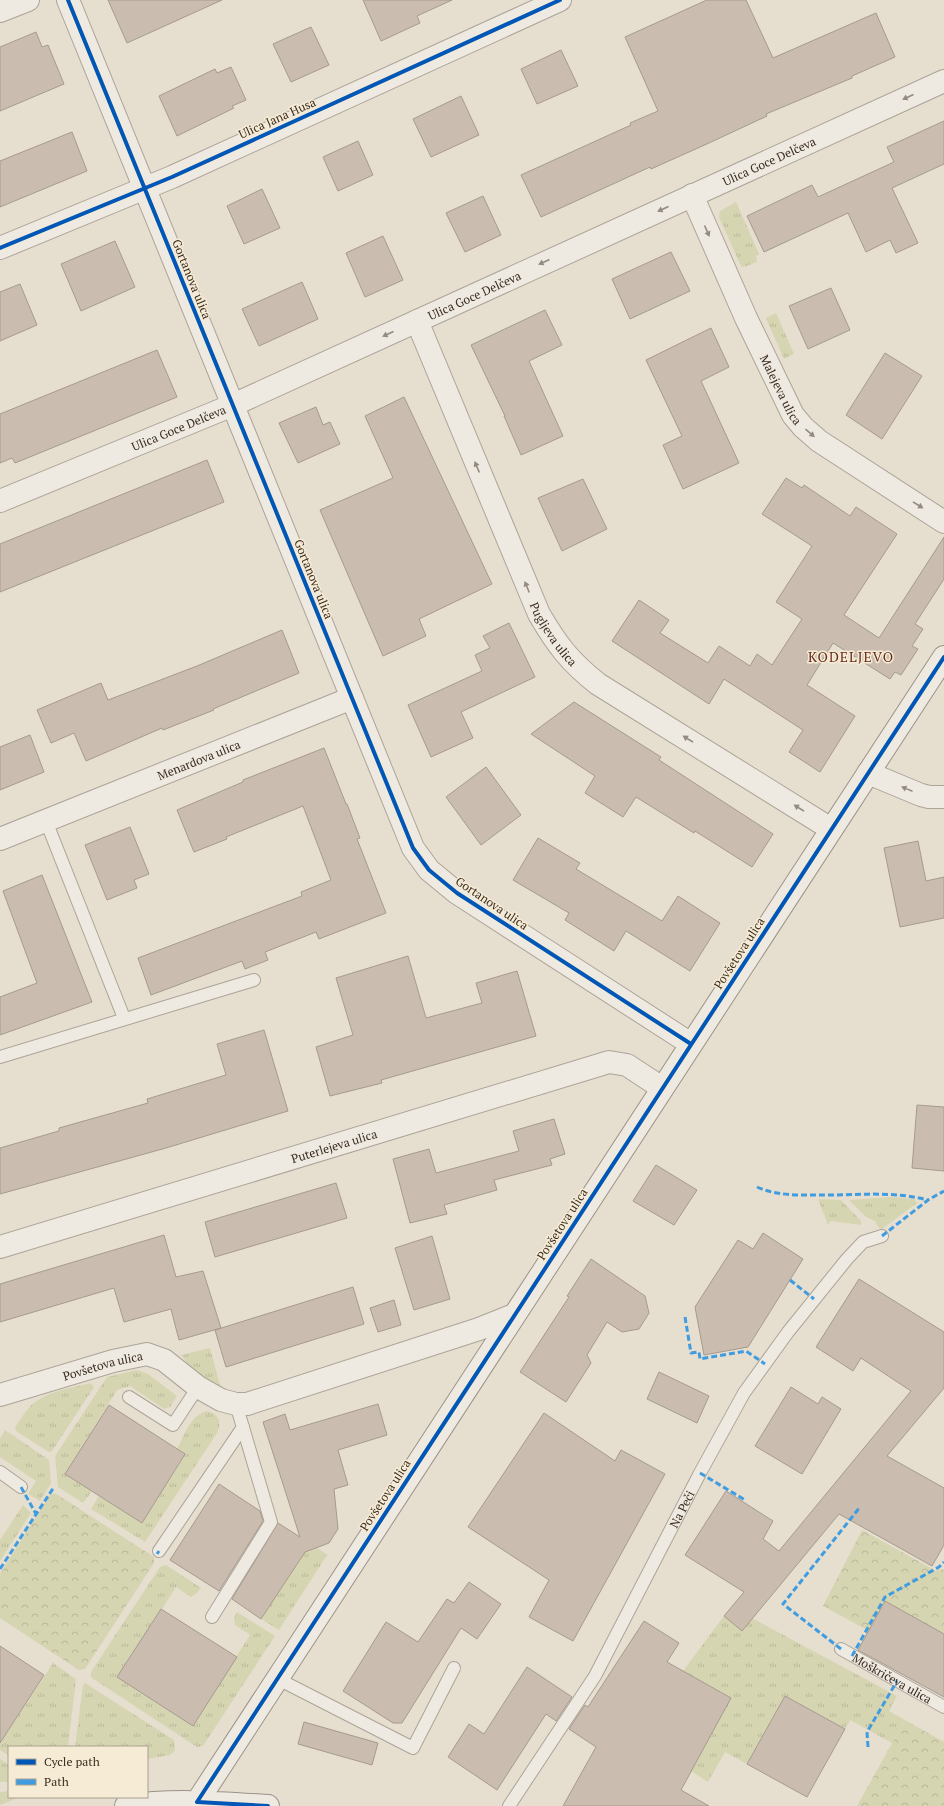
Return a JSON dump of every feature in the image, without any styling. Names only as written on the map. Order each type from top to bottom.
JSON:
[{"type":"street","points":[[0,11],[28,0]]},
{"type":"street","name":"Gortanova ulica","points":[[68,0],[413,848],[429,870],[456,893],[691,1044]]},
{"type":"street","name":"Ulica Jana Husa","points":[[0,248],[144,189],[560,0]]},
{"type":"street","name":"Ulica Goce Delčeva","points":[[0,501],[233,404],[944,81]]},
{"type":"street","name":"Malejeva ulica","points":[[692,195],[746,318],[794,415],[803,427],[819,441],[944,522]]},
{"type":"street","name":"Pugljeva ulica","points":[[417,321],[539,614],[565,655],[580,670],[598,684],[832,829]]},
{"type":"street","name":"Povšetova ulica","points":[[196,1804],[944,657]]},
{"type":"street","name":"Menardova ulica","points":[[0,839],[352,698]]},
{"type":"street","points":[[868,772],[920,795],[929,797],[944,797]]},
{"type":"street","name":"Puterlejeva ulica","points":[[0,1247],[609,1062],[627,1064],[662,1088]]},
{"type":"street","name":"Povšetova ulica","points":[[3,1398],[113,1361],[147,1354],[164,1360],[198,1387],[221,1400],[236,1404],[247,1404],[480,1329],[514,1315]]},
{"type":"street","points":[[126,1806],[145,1803],[268,1806]]},
{"type":"lane","points":[[46,821],[124,1018]]},
{"type":"lane","points":[[0,1057],[124,1018],[254,980]]},
{"type":"lane","name":"Na Peči","points":[[509,1806],[595,1676],[700,1473],[744,1393],[788,1332],[847,1259],[863,1242],[882,1236]]},
{"type":"lane","points":[[129,1396],[173,1425],[198,1387]]},
{"type":"lane","points":[[212,1617],[271,1522],[236,1404]]},
{"type":"lane","points":[[159,1552],[243,1427]]},
{"type":"lane","points":[[0,1472],[21,1487]]},
{"type":"lane","name":"Moškričeva ulica","points":[[841,1649],[944,1707]]},
{"type":"lane","points":[[278,1679],[413,1748],[454,1668]]},
{"type":"green space","points":[[736,202],[759,254],[756,256],[757,262],[744,267],[741,266],[719,217],[720,211]]},
{"type":"green space","points":[[776,313],[794,354],[784,359],[766,318]]},
{"type":"green space","points":[[891,1197],[914,1199],[917,1203],[882,1229],[879,1228],[875,1221],[866,1217],[849,1200]]},
{"type":"green space","points":[[818,1199],[841,1200],[861,1221],[861,1225],[831,1221],[828,1225]]},
{"type":"green space","points":[[210,1348],[221,1389],[215,1387],[186,1362],[182,1355]]},
{"type":"green space","points":[[137,1370],[148,1374],[177,1396],[170,1407],[164,1409],[130,1386],[117,1390],[65,1474],[92,1491],[83,1503],[58,1487],[55,1456],[107,1377]]},
{"type":"green space","points":[[91,1383],[94,1387],[52,1451],[49,1452],[16,1431],[15,1427],[24,1414],[41,1398],[49,1394]]},
{"type":"green space","points":[[207,1411],[217,1416],[219,1425],[217,1433],[145,1542],[91,1509],[99,1496],[142,1523],[185,1454],[177,1449],[189,1426],[197,1416]]},
{"type":"green space","points":[[5,1430],[49,1460],[51,1483],[40,1501],[28,1494],[36,1481],[0,1457],[0,1439]]},
{"type":"green space","points":[[55,1493],[154,1557],[154,1563],[85,1669],[79,1670],[0,1618],[0,1574],[50,1495]]},
{"type":"green space","points":[[23,1505],[31,1513],[0,1561],[0,1540]]},
{"type":"green space","points":[[862,1530],[936,1571],[942,1569],[944,1570],[944,1634],[869,1631],[823,1606]]},
{"type":"green space","points":[[309,1546],[316,1547],[327,1555],[279,1630],[261,1619]]},
{"type":"green space","points":[[166,1565],[201,1588],[191,1597],[176,1587],[118,1677],[193,1725],[250,1635],[235,1625],[234,1618],[237,1612],[275,1636],[203,1746],[197,1747],[92,1678],[91,1672],[160,1567]]},
{"type":"green space","points":[[724,1616],[752,1618],[897,1696],[889,1711],[905,1720],[892,1743],[850,1720],[845,1729],[785,1696],[747,1764],[725,1752],[708,1782],[691,1771],[695,1678],[683,1671]]},
{"type":"green space","points":[[53,1663],[76,1679],[68,1746],[8,1746],[8,1755],[0,1750],[0,1743]]},
{"type":"green space","points":[[85,1683],[174,1740],[175,1750],[170,1755],[148,1759],[148,1746],[75,1746],[83,1685]]},
{"type":"green space","points":[[905,1720],[944,1742],[944,1806],[857,1806]]},
{"type":"green space","points":[[0,1759],[8,1764],[8,1782],[0,1782]]},
{"type":"green space","points":[[8,1791],[8,1798],[18,1798],[0,1805],[0,1792]]},
{"type":"building","points":[[108,0],[222,0],[127,43]]},
{"type":"building","points":[[363,0],[452,0],[417,16],[420,23],[381,41]]},
{"type":"building","points":[[707,0],[746,0],[773,58],[876,13],[895,57],[852,76],[852,78],[766,114],[767,116],[709,143],[651,169],[650,167],[541,217],[521,175],[631,125],[630,123],[658,111],[625,37]]},
{"type":"building","points":[[311,27],[329,65],[291,82],[273,44]]},
{"type":"building","points":[[36,32],[42,47],[48,45],[64,84],[0,111],[0,47]]},
{"type":"building","points":[[561,50],[578,86],[537,104],[521,69]]},
{"type":"building","points":[[231,67],[246,100],[232,106],[234,108],[177,136],[159,96],[215,69],[217,73]]},
{"type":"building","points":[[461,96],[479,135],[431,157],[413,119]]},
{"type":"building","points":[[944,121],[944,164],[892,188],[918,243],[896,253],[890,240],[866,252],[848,213],[764,252],[747,216],[812,185],[818,197],[894,162],[887,147]]},
{"type":"building","points":[[72,132],[87,171],[0,207],[0,161]]},
{"type":"building","points":[[358,141],[373,175],[338,191],[323,157]]},
{"type":"building","points":[[262,189],[280,228],[244,244],[227,206]]},
{"type":"building","points":[[483,196],[501,235],[465,252],[446,213]]},
{"type":"building","points":[[383,236],[403,280],[365,297],[346,253]]},
{"type":"building","points":[[115,241],[135,287],[81,311],[61,264]]},
{"type":"building","points":[[671,252],[690,291],[630,319],[612,279]]},
{"type":"building","points":[[302,282],[318,319],[259,346],[242,309]]},
{"type":"building","points":[[20,284],[37,325],[0,341],[0,292]]},
{"type":"building","points":[[831,288],[850,330],[808,349],[789,306]]},
{"type":"building","points":[[545,310],[562,345],[529,361],[563,436],[521,455],[505,416],[471,345]]},
{"type":"building","points":[[711,328],[729,367],[701,381],[739,463],[683,489],[663,445],[682,436],[646,360]]},
{"type":"building","points":[[157,350],[177,397],[15,463],[12,458],[0,463],[0,414]]},
{"type":"building","points":[[885,353],[922,376],[882,439],[846,415]]},
{"type":"building","points":[[404,397],[492,584],[419,619],[426,636],[383,656],[320,510],[393,478],[365,416]]},
{"type":"building","points":[[316,407],[323,425],[330,422],[340,444],[298,463],[279,423]]},
{"type":"building","points":[[207,460],[224,502],[0,592],[0,544]]},
{"type":"building","points":[[786,478],[802,488],[804,485],[850,516],[856,507],[897,534],[844,615],[879,638],[944,537],[944,579],[915,624],[923,629],[912,646],[918,649],[901,675],[895,672],[890,679],[833,643],[807,685],[855,716],[820,772],[789,752],[803,730],[724,679],[709,704],[612,641],[639,600],[669,620],[660,633],[708,663],[719,646],[750,666],[757,654],[772,665],[802,619],[776,602],[812,546],[762,514]]},
{"type":"building","points":[[583,479],[607,529],[562,551],[538,498]]},
{"type":"building","points":[[509,623],[535,677],[461,712],[473,738],[431,757],[408,705],[482,671],[475,655],[490,648],[483,636]]},
{"type":"building","points":[[282,630],[299,673],[213,709],[214,710],[163,730],[162,728],[86,761],[74,733],[51,743],[37,710],[101,683],[108,700],[197,666]]},
{"type":"building","points":[[574,702],[661,757],[659,760],[773,834],[752,867],[695,831],[694,833],[636,797],[623,817],[585,793],[595,776],[531,734]]},
{"type":"building","points":[[30,735],[44,772],[0,790],[0,747]]},
{"type":"building","points":[[324,748],[360,838],[357,839],[386,913],[319,939],[316,932],[265,952],[268,960],[245,969],[242,961],[151,995],[138,958],[302,896],[301,892],[331,880],[303,806],[226,837],[227,839],[194,852],[177,810],[243,782],[243,780]]},
{"type":"building","points":[[486,767],[521,815],[481,845],[446,797]]},
{"type":"building","points":[[130,827],[149,874],[134,880],[137,888],[107,900],[85,845]]},
{"type":"building","points":[[538,838],[580,863],[576,869],[662,921],[678,896],[720,923],[690,971],[626,931],[614,951],[565,920],[569,913],[513,880]]},
{"type":"building","points":[[918,841],[926,881],[944,877],[944,918],[900,927],[884,848]]},
{"type":"building","points":[[42,875],[92,1002],[0,1035],[0,997],[37,983],[3,891]]},
{"type":"building","points":[[408,956],[426,1018],[482,1003],[476,983],[517,971],[536,1036],[381,1080],[382,1083],[330,1096],[316,1047],[353,1035],[336,978]]},
{"type":"building","points":[[264,1030],[288,1111],[166,1148],[0,1194],[0,1148],[59,1131],[59,1128],[148,1103],[147,1099],[226,1075],[217,1044]]},
{"type":"building","points":[[917,1105],[944,1107],[944,1171],[912,1168]]},
{"type":"building","points":[[554,1119],[565,1154],[550,1159],[552,1165],[494,1180],[497,1190],[444,1205],[447,1214],[410,1223],[393,1159],[429,1149],[436,1173],[519,1151],[513,1131]]},
{"type":"building","points":[[656,1165],[697,1190],[674,1225],[633,1201]]},
{"type":"building","points":[[336,1183],[347,1218],[215,1257],[205,1222]]},
{"type":"building","points":[[763,1233],[803,1259],[748,1347],[704,1355],[695,1307],[738,1240],[753,1249]]},
{"type":"building","points":[[164,1235],[176,1277],[203,1271],[221,1328],[179,1340],[171,1309],[124,1322],[114,1288],[0,1322],[0,1284]]},
{"type":"building","points":[[432,1236],[450,1299],[414,1310],[395,1248]]},
{"type":"building","points":[[591,1259],[645,1296],[649,1313],[639,1329],[622,1332],[607,1322],[587,1355],[591,1363],[566,1402],[520,1372],[569,1297],[567,1296]]},
{"type":"building","points":[[859,1279],[944,1332],[944,1388],[887,1456],[944,1488],[944,1545],[932,1566],[839,1514],[742,1631],[724,1616],[744,1592],[685,1555],[726,1491],[773,1521],[763,1539],[779,1551],[911,1391],[861,1358],[853,1371],[816,1347]]},
{"type":"building","points":[[353,1287],[364,1324],[226,1367],[215,1330]]},
{"type":"building","points":[[394,1300],[401,1325],[378,1332],[370,1308]]},
{"type":"building","points":[[659,1372],[709,1396],[697,1423],[647,1399]]},
{"type":"building","points":[[791,1387],[818,1404],[822,1397],[841,1409],[802,1474],[755,1446]]},
{"type":"building","points":[[378,1404],[387,1435],[338,1450],[348,1485],[334,1489],[338,1529],[329,1543],[305,1552],[261,1619],[232,1599],[278,1523],[300,1537],[263,1422],[285,1414],[290,1430]]},
{"type":"building","points":[[109,1405],[185,1454],[142,1523],[65,1474]]},
{"type":"building","points":[[544,1413],[615,1461],[621,1450],[665,1474],[573,1641],[529,1617],[549,1580],[468,1527]]},
{"type":"building","points":[[219,1484],[260,1511],[263,1521],[219,1591],[170,1560]]},
{"type":"building","points":[[469,1582],[501,1604],[477,1639],[461,1628],[402,1723],[393,1723],[343,1691],[386,1622],[418,1642],[447,1599],[454,1603]]},
{"type":"building","points":[[885,1601],[944,1634],[944,1697],[858,1650]]},
{"type":"building","points":[[161,1609],[237,1657],[193,1726],[117,1677]]},
{"type":"building","points":[[644,1621],[679,1643],[667,1662],[731,1698],[681,1790],[709,1806],[563,1806],[596,1747],[569,1729],[585,1705],[588,1707]]},
{"type":"building","points":[[0,1646],[44,1675],[0,1743]]},
{"type":"building","points":[[527,1667],[572,1697],[556,1721],[546,1714],[497,1790],[448,1757],[469,1724],[484,1734]]},
{"type":"building","points":[[785,1696],[845,1729],[807,1797],[747,1764]]},
{"type":"building","points":[[304,1722],[378,1743],[372,1765],[298,1744]]},
{"type":"marked path","points":[[757,1187],[771,1192],[791,1195],[885,1194],[928,1200]]},
{"type":"marked path","points":[[882,1236],[928,1200],[944,1191]]},
{"type":"marked path","points":[[790,1280],[814,1299]]},
{"type":"marked path","points":[[685,1317],[691,1353],[699,1352],[700,1359],[746,1351],[765,1364]]},
{"type":"marked path","points":[[700,1473],[745,1500]]},
{"type":"marked path","points":[[21,1487],[36,1514]]},
{"type":"marked path","points":[[0,1569],[54,1487]]},
{"type":"marked path","points":[[841,1649],[783,1604],[860,1507]]},
{"type":"marked path","points":[[852,1656],[885,1597],[939,1567],[944,1562]]},
{"type":"marked path","points":[[868,1747],[867,1732],[897,1681]]},
{"type":"cycle path","points":[[68,0],[413,848],[429,870],[457,893],[691,1044]]},
{"type":"cycle path","points":[[0,248],[172,177],[560,0]]},
{"type":"cycle path","points":[[197,1802],[944,657]]},
{"type":"cycle path","points":[[197,1802],[268,1806]]},
{"type":"district","name":"KODELJEVO","points":[[851,656]]}]
